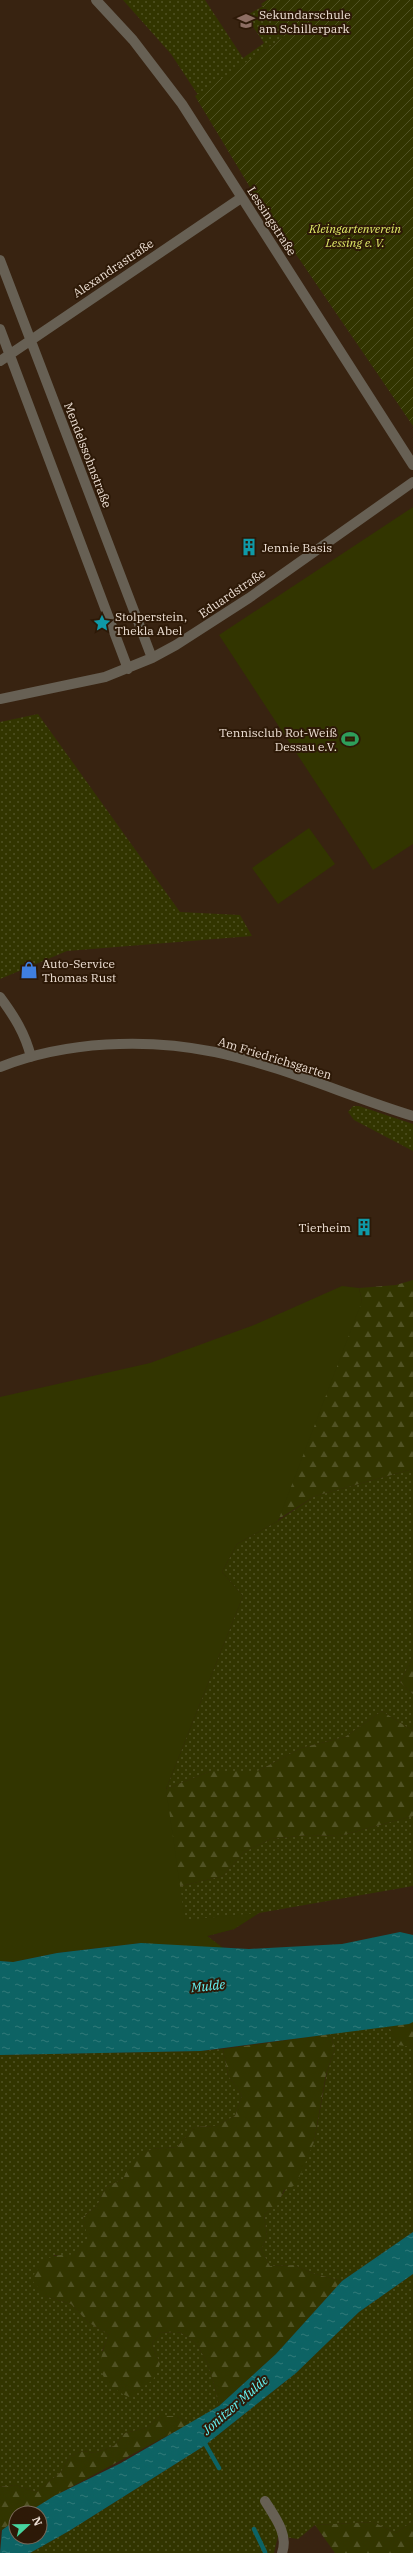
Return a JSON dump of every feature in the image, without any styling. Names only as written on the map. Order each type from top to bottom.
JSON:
[{"type":"street","name":"Lessingstraße","points":[[96,0],[158,71],[413,465]]},
{"type":"street","name":"Alexandrastraße","points":[[0,361],[10,356],[30,340],[241,198]]},
{"type":"street","name":"Mendelssohnstraße","points":[[0,260],[152,658]]},
{"type":"street","points":[[0,329],[128,669]]},
{"type":"street","name":"Eduardstraße","points":[[0,700],[90,681],[128,669],[152,658],[176,645],[250,598],[413,482]]},
{"type":"street","points":[[0,997],[19,1023],[26,1039],[31,1057]]},
{"type":"street","name":"Am Friedrichsgarten","points":[[0,1067],[31,1057],[65,1050],[112,1046],[151,1046],[215,1052],[288,1072],[413,1116]]},
{"type":"street","points":[[265,2500],[282,2531],[285,2541],[282,2553]]},
{"type":"green space","points":[[123,0],[205,0],[243,58],[264,43],[246,16],[263,6],[284,37],[198,95],[171,54]]},
{"type":"green space","name":"Kleingartenverein Lessing e. V.","points":[[267,0],[413,0],[413,426],[274,222],[272,215],[257,199],[195,96],[284,37],[261,4]]},
{"type":"green space","name":"Tennisclub Rot-Weiß Dessau e.V.","points":[[413,507],[413,844],[373,870],[219,635]]},
{"type":"green space","points":[[38,714],[180,912],[240,915],[252,936],[67,951],[0,979],[0,722]]},
{"type":"green space","points":[[309,828],[335,864],[278,904],[252,868]]},
{"type":"green space","points":[[353,1106],[359,1106],[413,1124],[413,1151],[354,1120],[348,1112]]},
{"type":"green space","points":[[413,1280],[413,1469],[315,1496],[263,1529],[0,1424],[362,1301],[359,1288],[396,1285]]},
{"type":"green space","points":[[342,1286],[359,1288],[362,1301],[278,1521],[237,1544],[222,1572],[243,1596],[166,1789],[185,1920],[259,1913],[234,1929],[207,1936],[223,1948],[141,1943],[57,1953],[13,1962],[0,1961],[0,1397],[150,1363],[254,1325]]},
{"type":"green space","points":[[413,1469],[413,1657],[400,1682],[413,1694],[413,1731],[382,1711],[345,1737],[301,1748],[258,1771],[211,1771],[166,1789],[243,1596],[222,1572],[237,1544],[278,1521],[315,1496]]},
{"type":"green space","points":[[413,1657],[413,1694],[400,1682]]},
{"type":"green space","points":[[382,1711],[413,1731],[413,1816],[339,1836],[308,1835],[271,1839],[244,1852],[223,1876],[181,1886],[170,1906],[0,1961],[0,1807],[166,1789],[211,1771],[258,1771],[301,1748],[345,1737]]},
{"type":"green space","points":[[413,1816],[413,1886],[259,1913],[234,1929],[207,1936],[223,1948],[141,1943],[181,1886],[223,1876],[244,1852],[271,1839],[308,1835],[339,1836]]},
{"type":"green space","points":[[413,2022],[413,2047],[398,2045],[389,2026]]},
{"type":"green space","points":[[389,2026],[398,2044],[413,2047],[413,2232],[342,2281],[315,2274],[294,2265],[270,2266],[261,2250],[267,2236],[264,2215],[275,2207],[314,2142],[327,2072],[335,2049],[330,2034]]},
{"type":"green space","points":[[330,2034],[335,2049],[326,2074],[314,2142],[296,2185],[284,2190],[277,2206],[264,2215],[267,2236],[261,2250],[270,2266],[294,2265],[315,2274],[342,2281],[276,2354],[219,2406],[208,2365],[203,2355],[190,2339],[179,2332],[160,2333],[152,2344],[160,2364],[153,2380],[129,2397],[118,2391],[110,2385],[102,2372],[102,2356],[109,2335],[88,2322],[71,2304],[45,2296],[31,2279],[44,2261],[48,2258],[59,2255],[75,2255],[88,2240],[83,2217],[97,2206],[106,2187],[123,2179],[132,2160],[152,2149],[177,2147],[195,2127],[215,2126],[235,2116],[242,2096],[228,2075],[223,2049]]},
{"type":"green space","points":[[223,2049],[228,2075],[242,2096],[235,2116],[215,2126],[195,2127],[177,2147],[152,2149],[133,2160],[123,2179],[106,2187],[97,2206],[83,2217],[89,2240],[75,2255],[54,2255],[45,2296],[71,2304],[88,2322],[109,2335],[102,2351],[160,2364],[152,2344],[160,2333],[181,2333],[197,2346],[203,2355],[208,2365],[219,2406],[189,2424],[177,2416],[160,2416],[146,2428],[125,2433],[114,2446],[94,2453],[83,2451],[70,2456],[61,2472],[37,2492],[15,2485],[0,2487],[0,2055],[201,2051]]},
{"type":"green space","points":[[413,2274],[413,2521],[396,2533],[373,2522],[315,2525],[298,2539],[278,2536],[274,2553],[30,2553],[44,2545],[48,2545],[48,2543],[204,2446],[296,2373],[359,2312]]},
{"type":"green space","points":[[160,2416],[177,2416],[189,2424],[40,2505],[8,2505],[8,2526],[0,2531],[0,2487],[15,2485],[37,2492],[61,2472],[70,2456],[83,2451],[94,2453],[114,2446],[125,2433],[146,2428]]},
{"type":"green space","points":[[413,2521],[413,2553],[335,2553],[315,2525],[373,2522],[396,2533]]},
{"type":"water","name":"Mulde","points":[[400,1932],[413,1935],[413,2022],[409,2024],[201,2051],[0,2055],[0,1961],[13,1962],[57,1953],[141,1943],[249,1949],[342,1944]]},
{"type":"water","name":"Jonitzer Mulde","points":[[413,2232],[413,2274],[359,2312],[296,2373],[204,2446],[48,2543],[48,2505],[40,2505],[54,2496],[121,2463],[219,2406],[276,2354],[342,2281]]},
{"type":"water","points":[[8,2526],[8,2545],[44,2545],[30,2553],[0,2553],[2,2530]]},
{"type":"waterway","name":"Jonitzer Mulde","points":[[203,2440],[219,2468]]},
{"type":"waterway","points":[[254,2529],[265,2552]]},
{"type":"place","name":"Sekundarschule am Schillerpark","points":[[246,21]]},
{"type":"place","name":"Jennie Basis","points":[[249,547]]},
{"type":"place","name":"Stolperstein, Thekla Abel","points":[[102,623]]},
{"type":"place","name":"Tennisclub Rot-Weiß Dessau e.V.","points":[[350,739]]},
{"type":"place","name":"Auto-Service Thomas Rust","points":[[29,970]]},
{"type":"place","name":"Tierheim","points":[[364,1227]]}]
